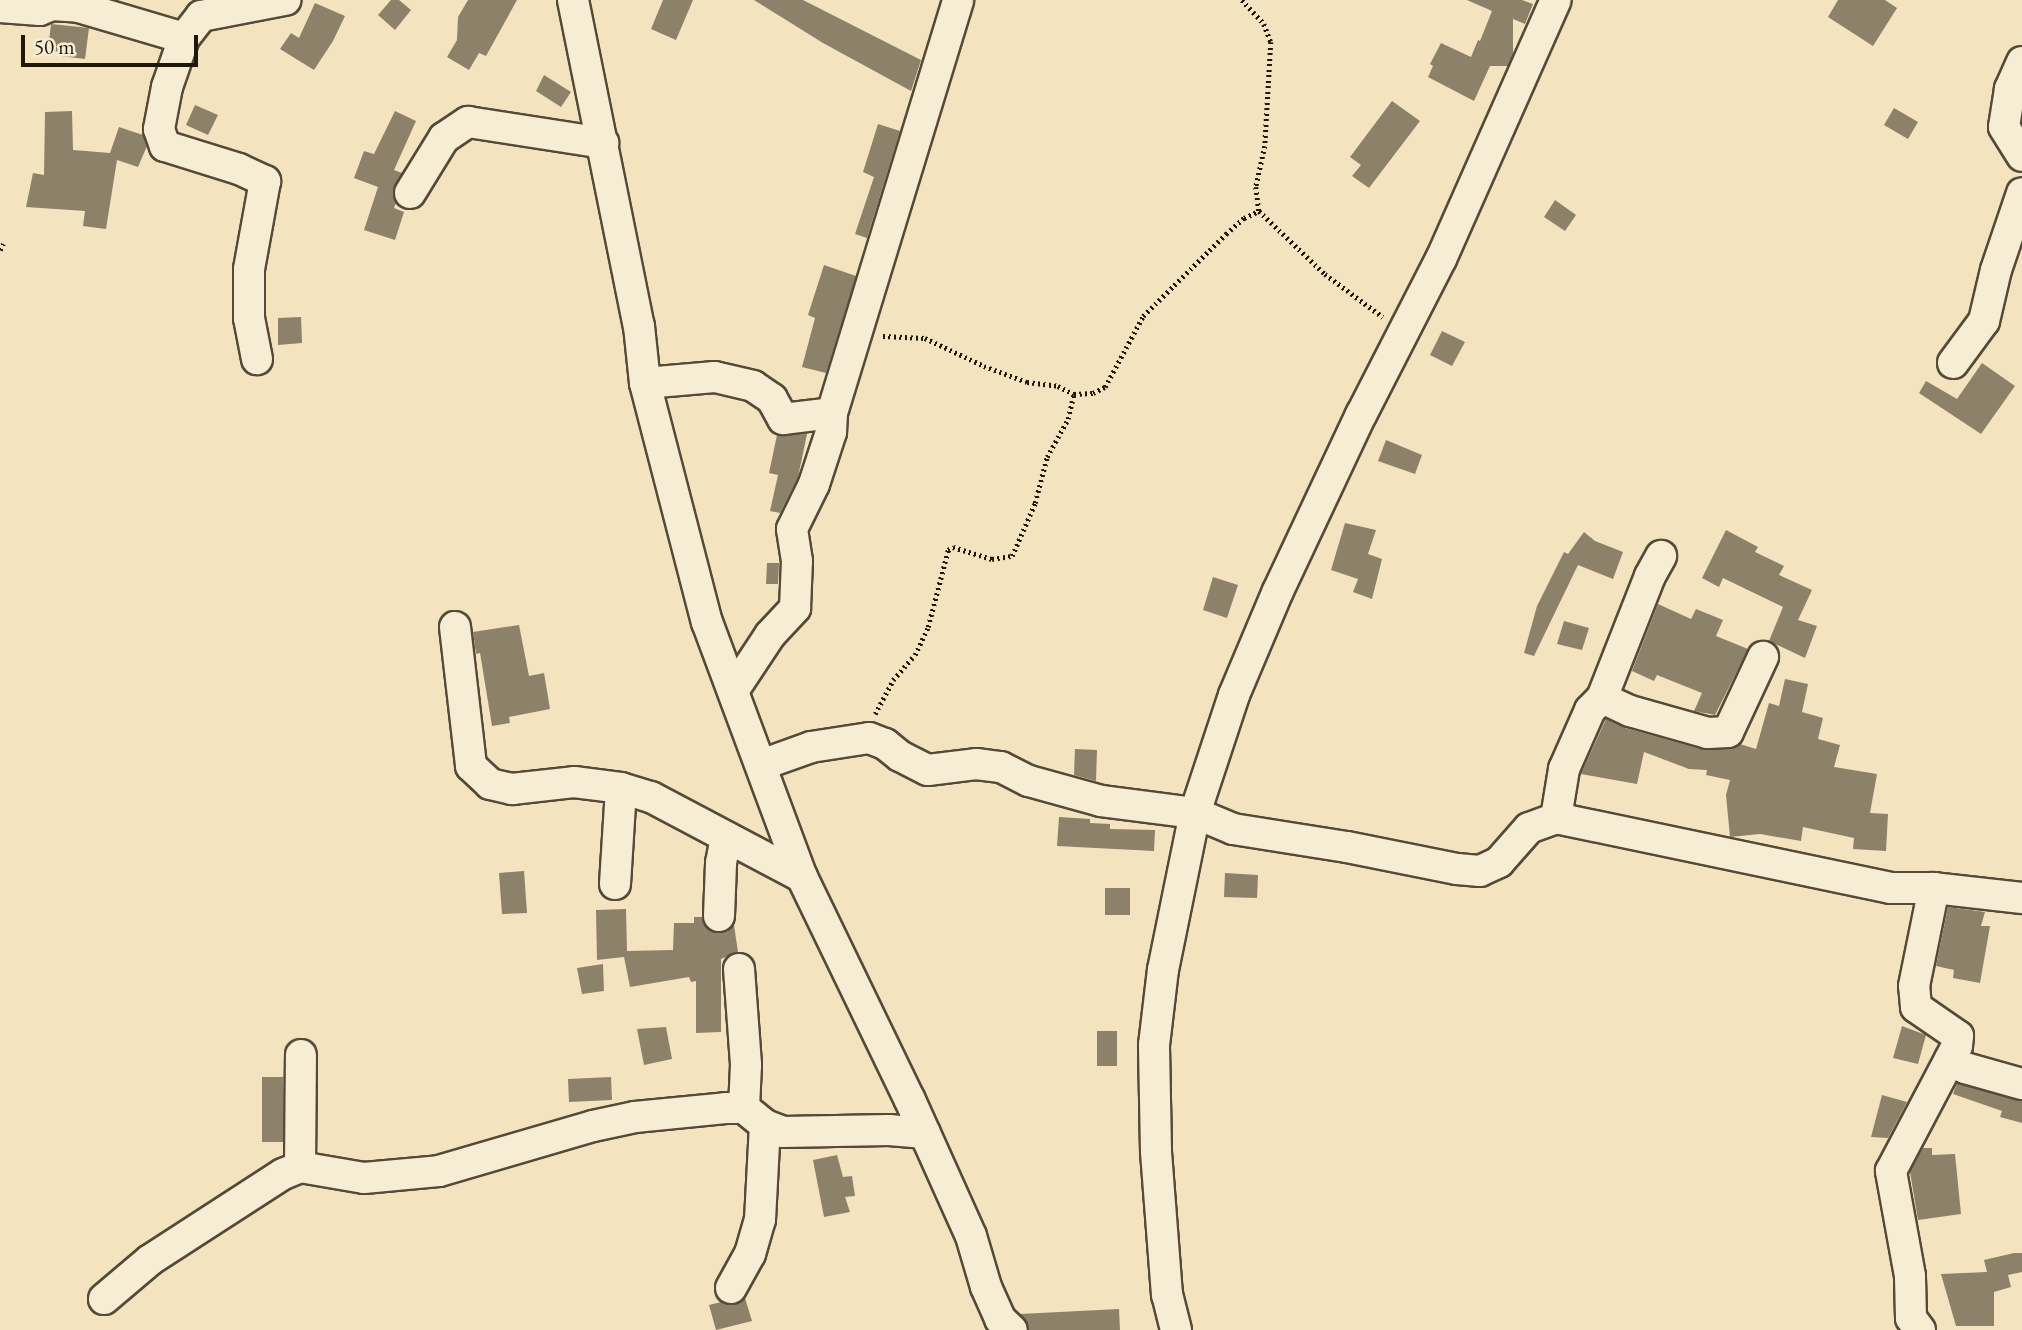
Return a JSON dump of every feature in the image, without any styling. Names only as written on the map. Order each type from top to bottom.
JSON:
[{"type":"street","points":[[257,359],[249,318],[249,269],[265,181],[239,169],[165,146],[159,129],[167,87],[184,38],[201,16],[285,0]]},
{"type":"street","points":[[573,0],[639,326],[645,383],[707,622],[802,877],[925,1133],[971,1236],[1000,1319],[1012,1330]]},
{"type":"street","points":[[733,691],[770,635],[795,608],[797,561],[793,528],[814,484],[831,432],[832,413],[958,0]]},
{"type":"street","points":[[1176,1330],[1166,1282],[1156,1152],[1154,1045],[1163,970],[1195,813],[1234,695],[1278,591],[1360,415],[1441,259],[1556,0]]},
{"type":"street","points":[[0,7],[40,10],[52,5],[79,8],[184,38]]},
{"type":"street","points":[[2022,62],[2010,89],[2004,127],[2022,156]]},
{"type":"street","points":[[410,193],[444,138],[468,122],[603,142]]},
{"type":"street","points":[[1953,363],[1984,321],[1996,270],[2022,192]]},
{"type":"street","points":[[645,383],[715,377],[753,386],[772,399],[783,419],[832,413]]},
{"type":"street","points":[[1556,818],[1564,769],[1590,710],[1602,698],[1650,576],[1661,556]]},
{"type":"street","points":[[455,627],[471,766],[490,784],[512,789],[574,782],[621,788],[652,797],[802,877]]},
{"type":"street","points":[[1602,698],[1630,711],[1708,733],[1728,732],[1763,657]]},
{"type":"street","points":[[761,765],[811,747],[869,738],[886,744],[900,756],[928,770],[976,764],[1001,767],[1029,781],[1101,801],[1195,813],[1233,829],[1480,871],[1499,862],[1529,828],[1556,818],[1890,888],[1934,888],[2022,898]]},
{"type":"street","points":[[615,884],[621,788]]},
{"type":"street","points":[[719,916],[721,863],[726,837]]},
{"type":"street","points":[[1909,1326],[1910,1276],[1891,1171],[1950,1059],[1958,1036],[1916,1007],[1914,986],[1934,888]]},
{"type":"street","points":[[731,1289],[750,1254],[760,1220],[754,1117],[746,1065],[739,969]]},
{"type":"street","points":[[300,1167],[301,1055]]},
{"type":"street","points":[[1950,1059],[1965,1068],[2022,1084]]},
{"type":"street","points":[[104,1299],[150,1260],[283,1174],[300,1167],[363,1178],[439,1171],[593,1126],[635,1117],[754,1117],[783,1132],[889,1130],[925,1133]]},
{"type":"path","points":[[1242,0],[1264,24],[1271,42],[1265,146],[1256,187],[1259,211],[1325,274],[1369,308],[1405,331]]},
{"type":"path","points":[[855,340],[867,336],[925,338],[984,366],[1027,382],[1058,386],[1074,394],[1093,393],[1105,387],[1143,316],[1226,234],[1244,218],[1259,211]]},
{"type":"path","points":[[869,738],[884,693],[915,655],[928,627],[948,550],[953,547],[992,559],[1012,556],[1035,503],[1047,457],[1068,419],[1074,394]]},
{"type":"building","points":[[391,0],[399,0],[411,10],[395,30],[378,15]]},
{"type":"building","points":[[468,0],[517,0],[486,56],[479,53],[469,70],[447,57],[457,40],[458,17]]},
{"type":"building","points":[[663,0],[693,0],[676,40],[651,29]]},
{"type":"building","points":[[754,0],[803,0],[921,60],[911,91],[823,43]]},
{"type":"building","points":[[1467,0],[1522,0],[1533,4],[1525,24],[1513,19],[1513,54],[1508,66],[1490,66],[1474,101],[1428,77],[1433,66],[1430,64],[1441,43],[1471,57],[1478,40],[1480,41],[1492,11]]},
{"type":"building","points":[[1838,0],[1885,0],[1897,8],[1873,46],[1828,17]]},
{"type":"building","points":[[315,3],[345,16],[314,70],[280,49],[291,33],[299,38]]},
{"type":"building","points":[[51,24],[89,28],[85,59],[60,56],[60,52],[48,50]]},
{"type":"building","points":[[544,75],[571,92],[561,107],[536,91]]},
{"type":"building","points":[[1392,101],[1420,121],[1369,188],[1352,176],[1361,165],[1350,157]]},
{"type":"building","points":[[195,105],[218,115],[208,135],[186,125]]},
{"type":"building","points":[[1894,108],[1918,122],[1908,139],[1884,125]]},
{"type":"building","points":[[72,111],[73,150],[110,153],[119,127],[143,135],[147,146],[138,167],[117,160],[106,229],[83,226],[85,211],[26,207],[33,173],[44,175],[45,112]]},
{"type":"building","points":[[395,111],[416,121],[394,170],[402,173],[393,192],[396,203],[394,208],[404,212],[395,240],[364,230],[378,187],[354,178],[364,151],[374,154]]},
{"type":"building","points":[[878,124],[900,131],[867,238],[855,234],[874,177],[863,172]]},
{"type":"building","points":[[1555,200],[1576,215],[1565,231],[1544,217]]},
{"type":"building","points":[[824,265],[856,276],[826,373],[802,367],[815,318],[808,315]]},
{"type":"building","points":[[301,317],[302,343],[278,345],[278,318]]},
{"type":"building","points":[[1442,331],[1465,342],[1452,366],[1430,355]]},
{"type":"building","points":[[1982,363],[2015,386],[1981,434],[1919,393],[1926,381],[1957,399]]},
{"type":"building","points":[[807,434],[798,477],[780,513],[770,511],[778,475],[769,473],[777,435]]},
{"type":"building","points":[[1386,440],[1422,455],[1415,474],[1378,461]]},
{"type":"building","points":[[1345,523],[1376,530],[1368,554],[1382,559],[1372,599],[1353,592],[1358,579],[1331,570]]},
{"type":"building","points":[[1726,530],[1758,547],[1755,552],[1784,566],[1779,575],[1812,590],[1798,620],[1817,626],[1805,658],[1769,641],[1783,607],[1723,578],[1719,587],[1702,578]]},
{"type":"building","points":[[1584,532],[1595,541],[1623,552],[1613,579],[1578,565],[1534,656],[1524,653],[1537,606],[1564,552],[1568,554]]},
{"type":"building","points":[[767,563],[779,563],[778,584],[766,584]]},
{"type":"building","points":[[1213,577],[1238,585],[1227,618],[1203,610]]},
{"type":"building","points":[[1658,604],[1691,619],[1696,609],[1723,620],[1716,636],[1748,649],[1715,715],[1694,711],[1702,693],[1657,675],[1654,681],[1632,671]]},
{"type":"building","points":[[1564,621],[1589,628],[1582,650],[1557,644]]},
{"type":"building","points":[[519,625],[529,676],[544,673],[550,709],[509,717],[510,723],[492,726],[480,653],[476,654],[473,632]]},
{"type":"building","points":[[1785,679],[1808,684],[1802,712],[1823,718],[1818,739],[1840,745],[1834,767],[1877,774],[1870,813],[1888,814],[1886,851],[1853,849],[1854,838],[1803,827],[1801,841],[1760,834],[1730,837],[1726,795],[1730,780],[1706,775],[1707,770],[1689,769],[1644,752],[1637,784],[1581,774],[1606,719],[1625,728],[1704,750],[1729,749],[1740,744],[1756,749],[1769,703],[1779,706]]},
{"type":"building","points":[[1075,749],[1097,750],[1096,781],[1074,775]]},
{"type":"building","points":[[1059,817],[1090,819],[1090,823],[1110,824],[1110,829],[1155,830],[1154,851],[1057,846]]},
{"type":"building","points":[[524,871],[527,913],[502,914],[499,873]]},
{"type":"building","points":[[1225,873],[1258,875],[1257,898],[1224,897]]},
{"type":"building","points":[[1105,888],[1130,888],[1130,915],[1105,915]]},
{"type":"building","points":[[1948,907],[1985,912],[1981,926],[1990,926],[1980,983],[1953,978],[1954,970],[1936,966]]},
{"type":"building","points":[[626,909],[627,951],[673,950],[674,923],[694,923],[694,917],[702,917],[709,930],[718,933],[727,932],[734,925],[738,952],[721,959],[721,1032],[696,1033],[696,981],[691,982],[689,977],[630,987],[624,957],[597,960],[596,910]]},
{"type":"building","points":[[603,964],[604,991],[582,994],[577,968]]},
{"type":"building","points":[[1902,1026],[1926,1035],[1918,1064],[1893,1058]]},
{"type":"building","points":[[666,1027],[672,1059],[644,1065],[637,1029]]},
{"type":"building","points":[[1097,1031],[1117,1031],[1117,1066],[1097,1066]]},
{"type":"building","points":[[262,1077],[283,1077],[283,1142],[262,1142]]},
{"type":"building","points":[[611,1077],[612,1100],[569,1102],[568,1079]]},
{"type":"building","points":[[1957,1083],[2022,1101],[2022,1123],[2000,1117],[2002,1111],[1953,1094]]},
{"type":"building","points":[[1882,1095],[1907,1102],[1888,1138],[1871,1137]]},
{"type":"building","points":[[1923,1148],[1932,1148],[1932,1155],[1955,1154],[1961,1214],[1918,1220],[1910,1172]]},
{"type":"building","points":[[837,1155],[843,1177],[852,1176],[855,1196],[845,1197],[850,1212],[824,1217],[813,1160]]},
{"type":"building","points":[[2022,1253],[2022,1272],[2008,1275],[2011,1287],[1994,1292],[1994,1326],[1956,1326],[1941,1274],[1987,1272],[1984,1260]]},
{"type":"building","points":[[745,1298],[752,1321],[716,1330],[709,1305],[721,1302],[732,1305]]},
{"type":"building","points":[[1119,1309],[1120,1330],[1029,1330],[1020,1314]]}]
